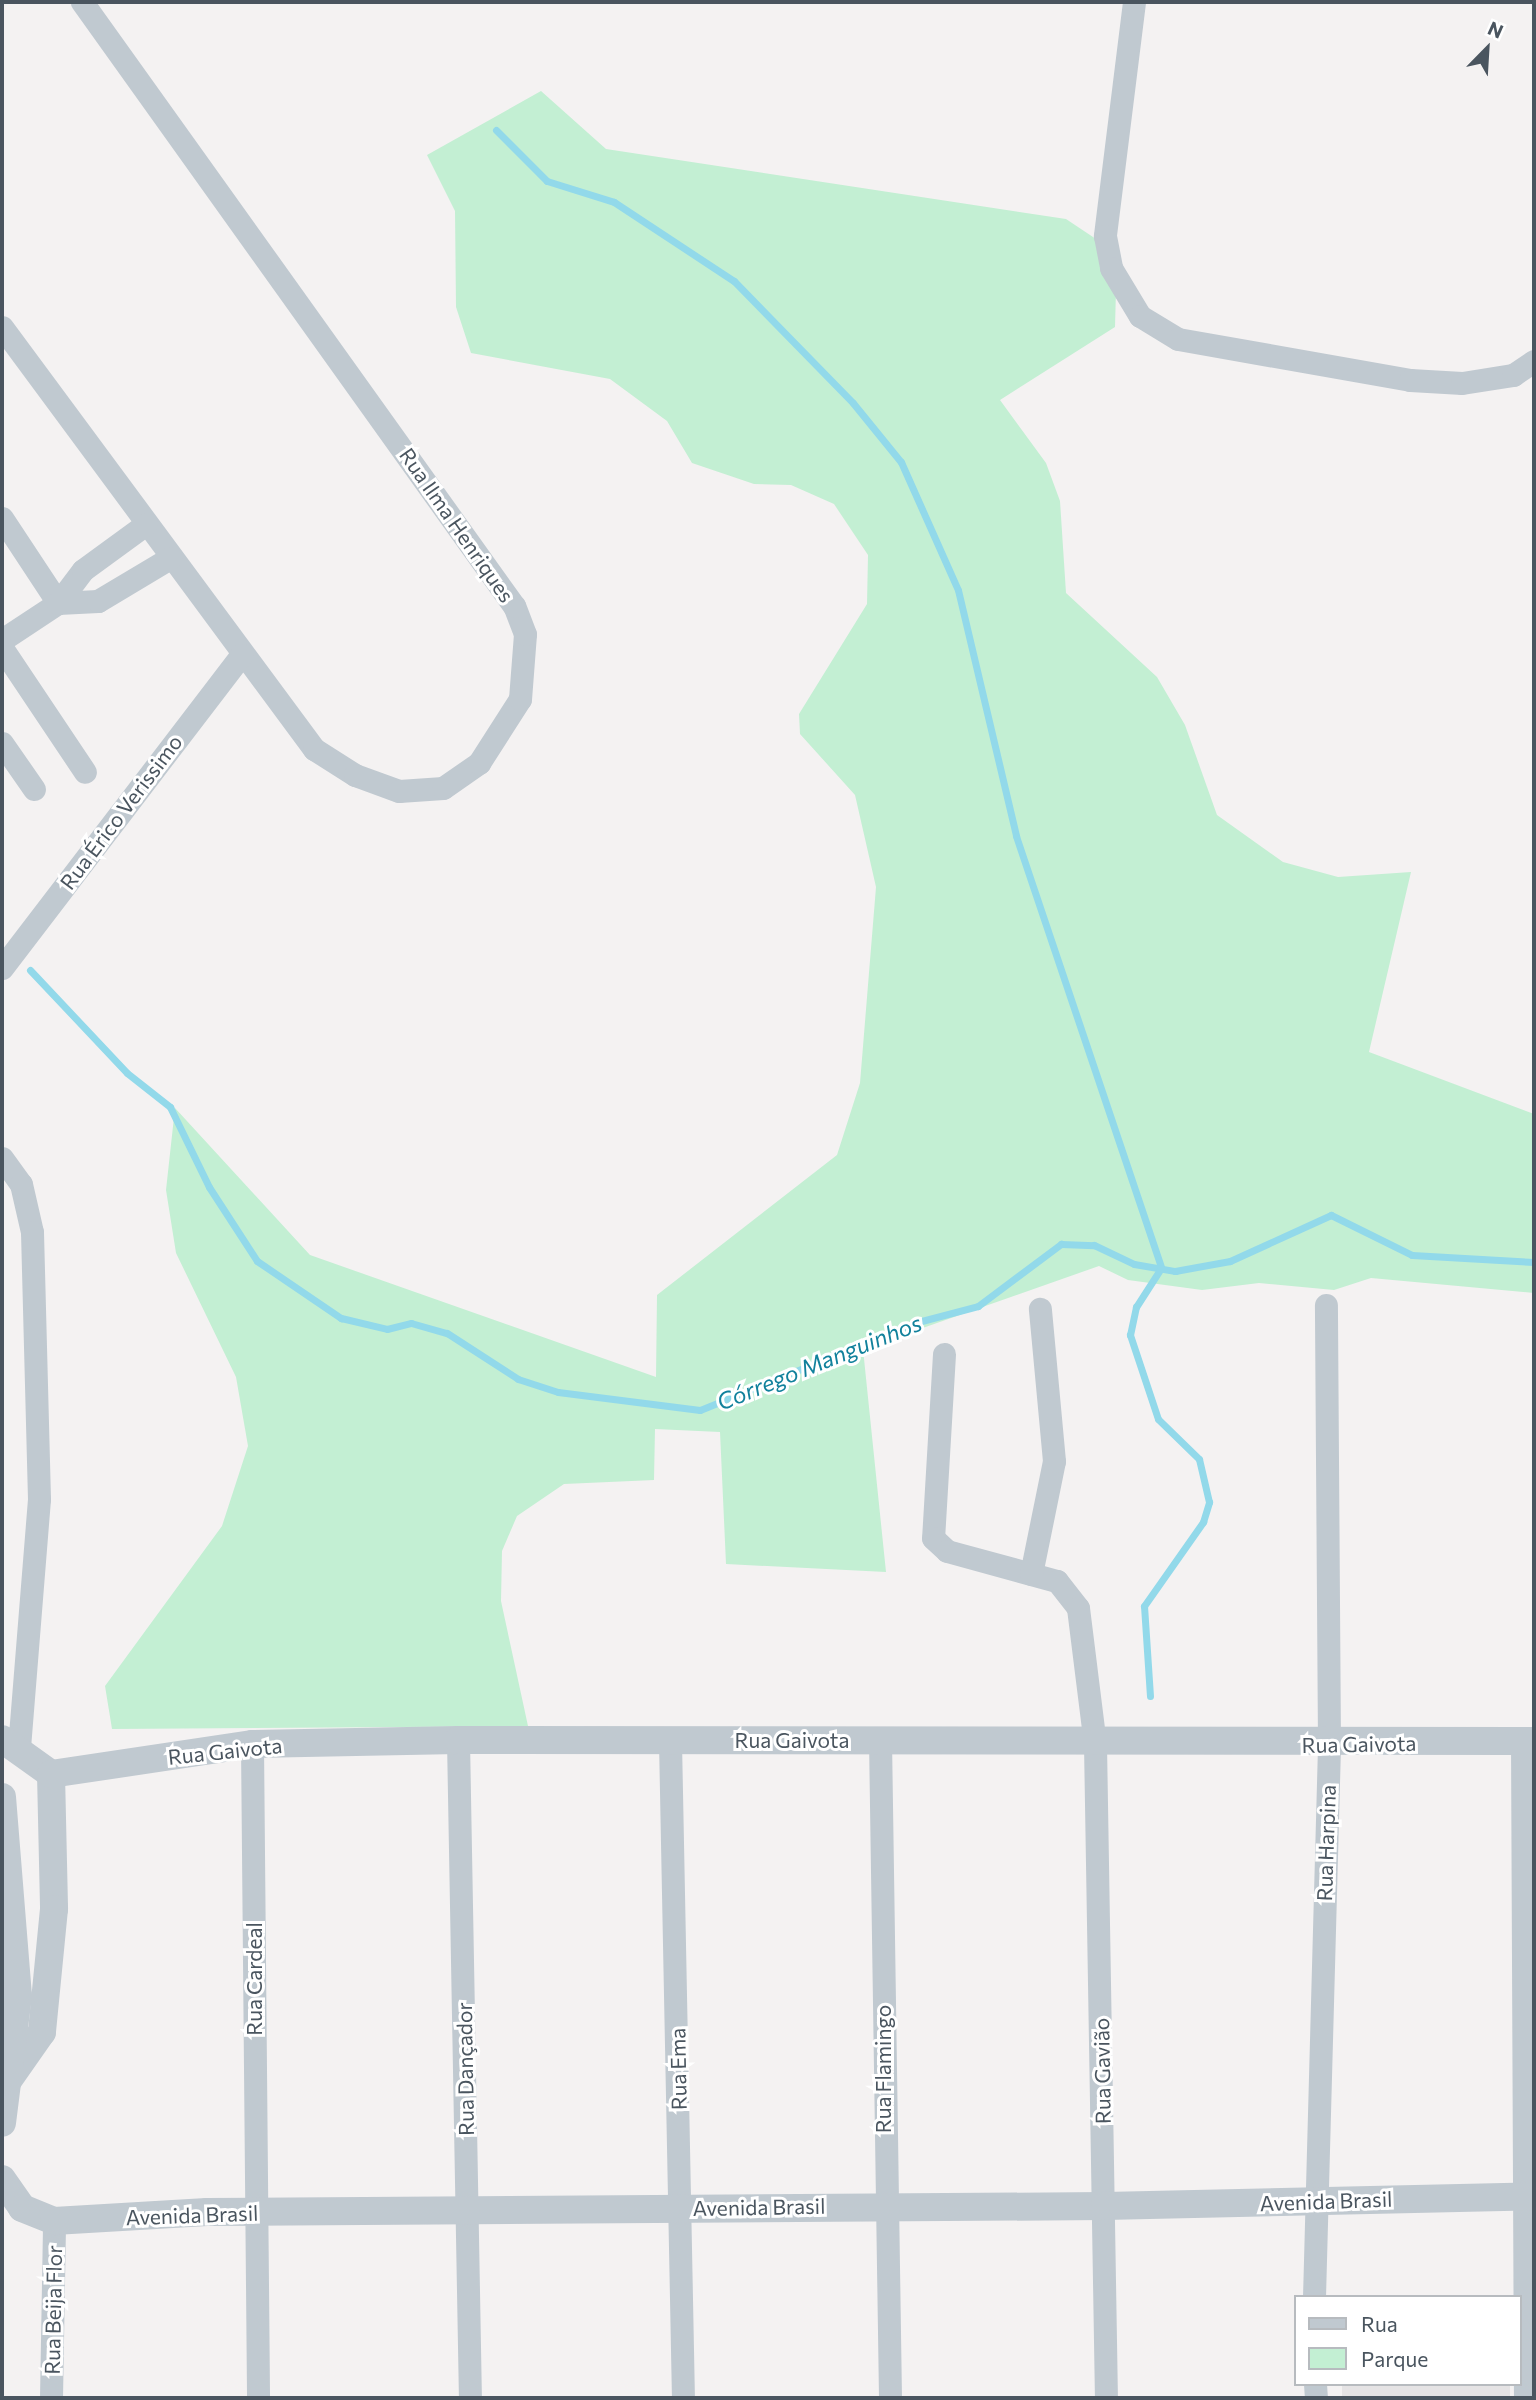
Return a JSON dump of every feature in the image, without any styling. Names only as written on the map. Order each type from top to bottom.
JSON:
[{"type":"street","name":"Rua Ilma Henriques","points":[[2,327],[241,655],[314,749],[355,775],[399,791],[443,788],[479,763],[505,731],[520,699],[525,634],[474,548],[82,2]]},
{"type":"street","points":[[1134,2],[1105,236],[1111,268],[1140,316],[1178,339],[1410,380],[1462,383],[1513,376],[1534,361]]},
{"type":"street","points":[[2,518],[58,603]]},
{"type":"street","points":[[2,640],[58,603],[83,570],[146,524]]},
{"type":"street","points":[[58,603],[98,601],[170,558]]},
{"type":"street","points":[[2,648],[85,772]]},
{"type":"street","name":"Rua Érico Verissimo","points":[[2,968],[241,655]]},
{"type":"street","points":[[2,743],[34,789]]},
{"type":"street","points":[[2,1158],[21,1184],[32,1232],[39,1499],[10,1744],[51,1774],[54,1909],[42,2032],[7,2082]]},
{"type":"street","name":"Rua Harpina","points":[[1314,2295],[1312,2202],[1329,1745],[1326,1305]]},
{"type":"street","points":[[1031,1574],[1054,1461],[1040,1309]]},
{"type":"street","name":"Rua Gavião","points":[[944,1354],[933,1538],[947,1551],[1057,1581],[1075,1598],[1095,1744],[1105,2206],[1105,2398]]},
{"type":"street","name":"Rua Gaivota","points":[[51,1774],[252,1744],[458,1740],[880,1739],[1095,1744],[1329,1745],[1528,1741]]},
{"type":"street","name":"Rua Flamingo","points":[[880,1739],[884,2206],[890,2398]]},
{"type":"street","name":"Rua Dançador","points":[[458,1740],[470,2398]]},
{"type":"street","name":"Rua Ema","points":[[670,1741],[683,2398]]},
{"type":"street","points":[[1525,2398],[1528,1741]]},
{"type":"street","name":"Rua Cardeal","points":[[252,1744],[258,2398]]},
{"type":"street","points":[[2,1797],[18,1996],[2,2123]]},
{"type":"street","name":"Avenida Brasil","points":[[2,2179],[22,2208],[54,2221],[256,2213],[1105,2206],[1528,2196]]},
{"type":"street","name":"Rua Beija Flor","points":[[51,2398],[54,2221]]},
{"type":"shaded area","points":[[1342,2386],[1510,2386],[1510,2398],[1342,2398]]},
{"type":"green space","points":[[541,91],[606,149],[1066,219],[1096,239],[1116,290],[1115,327],[1000,400],[1046,463],[1060,501],[1066,593],[1157,677],[1185,725],[1217,815],[1283,862],[1338,877],[1411,872],[1369,1052],[1534,1114],[1534,1293],[1371,1278],[1334,1290],[1259,1283],[1202,1290],[1128,1280],[1099,1266],[863,1349],[886,1572],[726,1564],[720,1432],[655,1429],[654,1480],[564,1484],[517,1516],[502,1551],[501,1601],[528,1726],[112,1729],[105,1686],[222,1526],[248,1446],[236,1377],[176,1253],[166,1190],[175,1108],[310,1255],[656,1377],[657,1295],[837,1155],[860,1083],[876,887],[855,795],[800,734],[799,714],[867,604],[868,555],[834,504],[791,485],[754,484],[692,463],[667,421],[610,379],[471,353],[456,307],[455,211],[427,155]]},
{"type":"waterway","points":[[496,130],[547,181],[614,202],[734,281],[853,403],[901,462],[958,590],[1016,836],[1161,1268]]},
{"type":"waterway","name":"Córrego Manguinhos","points":[[30,970],[127,1073],[170,1107],[209,1187],[257,1261],[341,1318],[387,1329],[411,1323],[447,1333],[518,1379],[558,1392],[700,1410],[914,1323],[978,1306],[1061,1244],[1094,1245],[1134,1264],[1175,1271],[1230,1261],[1331,1215],[1412,1255],[1534,1262]]},
{"type":"waterway","points":[[1150,1696],[1144,1606],[1203,1522],[1209,1502],[1199,1459],[1158,1419],[1130,1335],[1136,1307],[1161,1268]]}]
